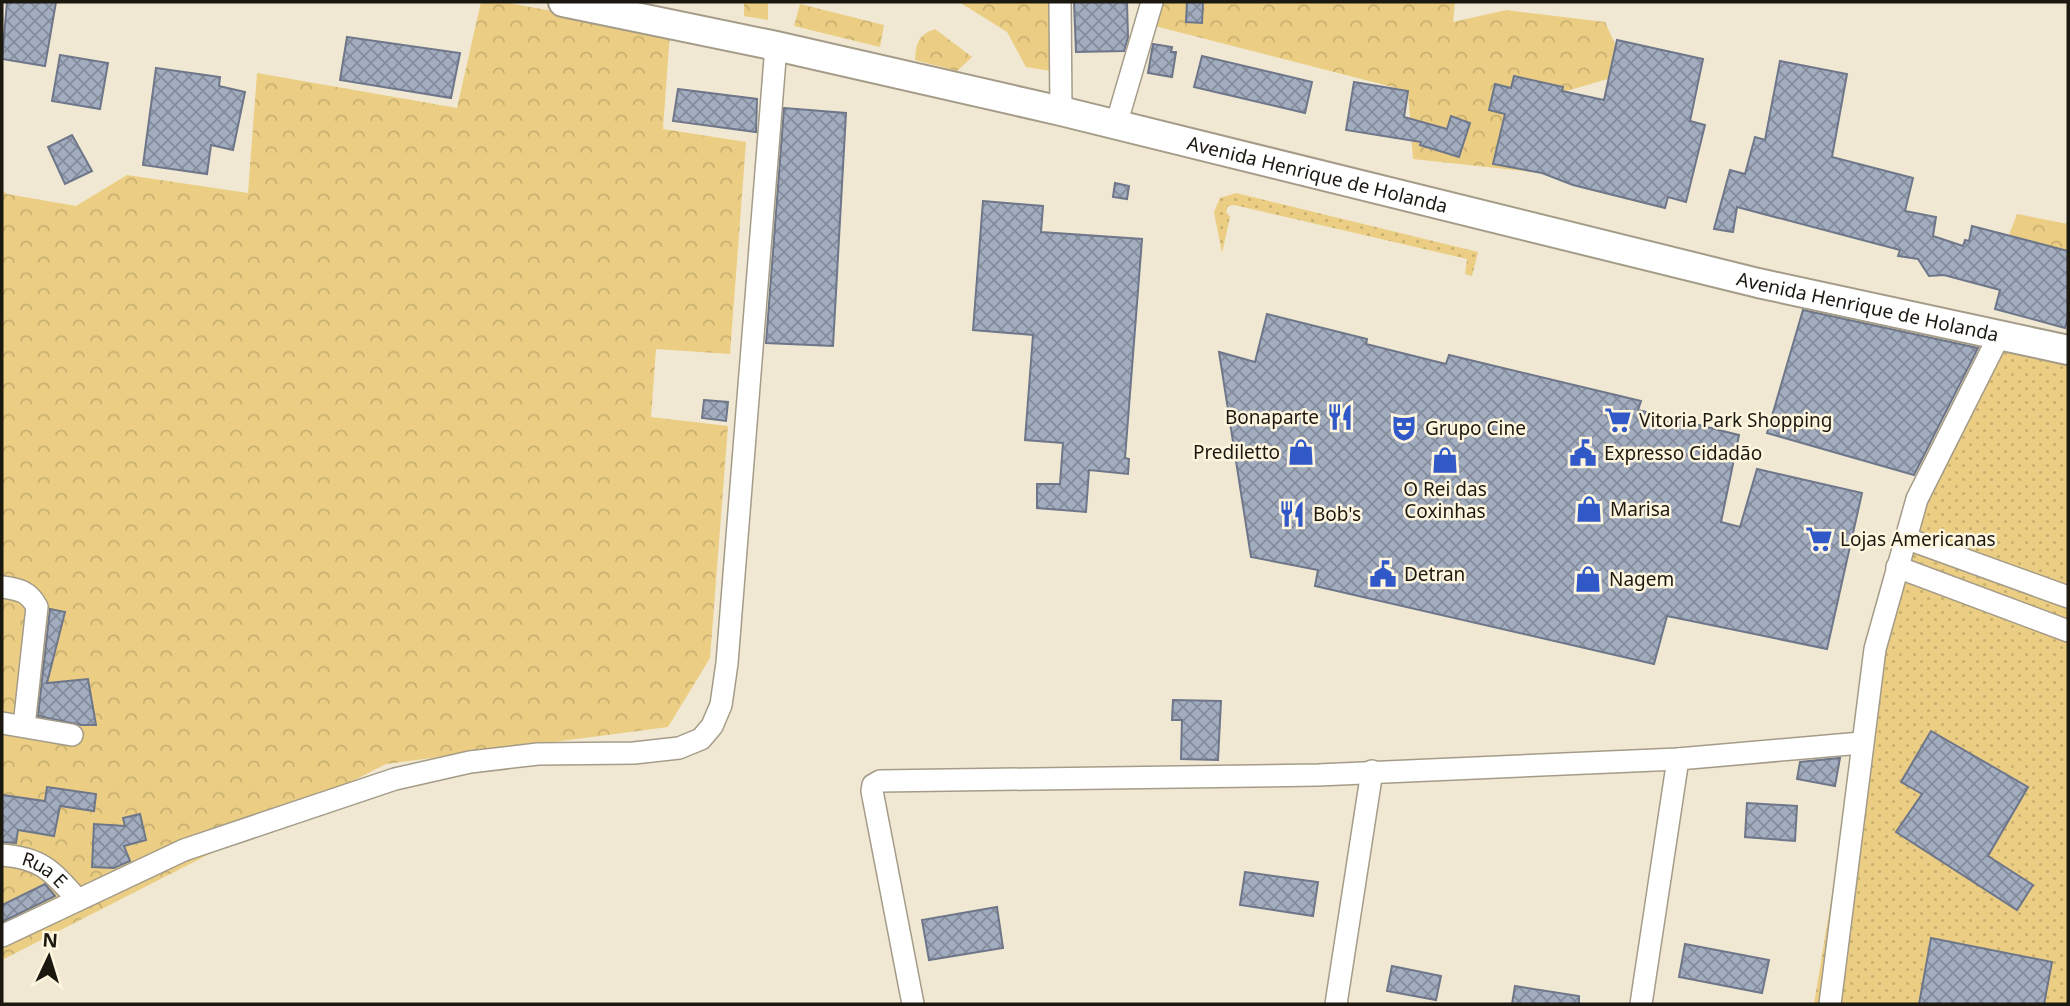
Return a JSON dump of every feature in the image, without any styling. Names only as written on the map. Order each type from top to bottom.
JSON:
[{"type":"main road","name":"Avenida Henrique de Holanda","points":[[563,2],[776,46],[1061,111],[1758,283],[2068,350]]},
{"type":"street","points":[[1060,2],[1061,111]]},
{"type":"street","points":[[1116,125],[1152,2]]},
{"type":"street","points":[[2,936],[184,850],[396,779],[470,762],[538,754],[634,753],[679,748],[701,739],[712,726],[721,705],[727,663],[776,46]]},
{"type":"street","points":[[1830,1004],[1875,649],[1917,499],[2000,334]]},
{"type":"street","points":[[1905,538],[2068,597]]},
{"type":"street","points":[[1897,567],[2068,631]]},
{"type":"street","points":[[11,588],[31,596],[37,607],[23,726]]},
{"type":"street","points":[[2,723],[72,734]]},
{"type":"street","points":[[913,1004],[873,796],[875,783],[1372,771],[1678,759],[1861,743]]},
{"type":"street","points":[[1640,1004],[1678,759]]},
{"type":"street","points":[[1336,1004],[1372,771]]},
{"type":"street","name":"Rua E","points":[[2,855],[23,857],[51,870],[78,900]]},
{"type":"green space","points":[[481,2],[503,2],[670,32],[663,129],[746,142],[730,354],[656,349],[651,417],[728,426],[710,658],[668,727],[386,764],[2,960],[2,190],[7,194],[76,206],[127,175],[248,193],[257,73],[457,108]]},
{"type":"green space","points":[[744,2],[768,2],[768,20],[744,16]]},
{"type":"green space","points":[[959,2],[1049,2],[1051,71],[1026,67],[1007,32]]},
{"type":"green space","points":[[1152,2],[1455,2],[1453,22],[1506,10],[1605,22],[1628,73],[1563,92],[1542,173],[1413,159],[1408,91],[1147,24]]},
{"type":"green space","points":[[800,4],[884,25],[880,47],[794,26]]},
{"type":"green space","points":[[935,29],[972,57],[957,71],[915,60],[919,40]]},
{"type":"green space","points":[[1236,193],[1478,252],[1472,276],[1465,274],[1467,259],[1234,205],[1228,206],[1226,212],[1230,217],[1222,253],[1214,212],[1220,198]]},
{"type":"green space","points":[[2017,214],[2068,224],[2068,251],[2009,235]]},
{"type":"green space","points":[[2003,339],[2068,357],[2068,1004],[1814,1004],[1873,645],[1906,524]]},
{"type":"building","points":[[7,2],[56,2],[45,66],[2,59]]},
{"type":"building","points":[[1074,2],[1127,2],[1128,37],[1124,51],[1076,52]]},
{"type":"building","points":[[1187,2],[1203,2],[1202,23],[1186,22]]},
{"type":"building","points":[[347,37],[460,53],[451,98],[340,80]]},
{"type":"building","points":[[1617,40],[1703,59],[1690,121],[1705,125],[1686,202],[1668,197],[1665,208],[1573,185],[1542,173],[1493,164],[1505,114],[1489,110],[1495,84],[1511,88],[1514,76],[1563,87],[1562,91],[1604,100]]},
{"type":"building","points":[[1153,44],[1172,47],[1171,52],[1176,52],[1172,77],[1148,73]]},
{"type":"building","points":[[60,55],[108,63],[100,109],[52,101]]},
{"type":"building","points":[[1202,56],[1312,82],[1305,113],[1194,87]]},
{"type":"building","points":[[1780,61],[1847,74],[1832,157],[1913,178],[1905,211],[1936,217],[1933,236],[1963,246],[1965,240],[1969,241],[1972,226],[2068,251],[2068,317],[2065,328],[1995,309],[2000,290],[1944,275],[1929,276],[1918,259],[1898,256],[1900,250],[1737,207],[1733,232],[1714,229],[1730,170],[1745,174],[1755,137],[1765,140]]},
{"type":"building","points":[[156,68],[220,77],[219,86],[245,92],[233,150],[211,145],[207,174],[143,165]]},
{"type":"building","points":[[1354,82],[1408,91],[1404,117],[1447,129],[1451,116],[1470,123],[1459,157],[1420,145],[1421,142],[1346,130]]},
{"type":"building","points":[[678,89],[757,99],[756,132],[673,121]]},
{"type":"building","points":[[784,108],[846,113],[833,346],[766,343]]},
{"type":"building","points":[[72,135],[92,171],[65,184],[48,147]]},
{"type":"building","points":[[1115,183],[1129,186],[1127,199],[1113,197]]},
{"type":"building","points":[[983,201],[1043,206],[1041,232],[1142,239],[1125,458],[1129,459],[1128,474],[1089,470],[1086,512],[1037,508],[1037,484],[1060,484],[1063,443],[1025,440],[1033,335],[973,330]]},
{"type":"building","points":[[1803,310],[1978,348],[1914,475],[1767,433]]},
{"type":"building","points":[[1267,314],[1367,339],[1366,344],[1446,364],[1449,355],[1641,401],[1638,410],[1739,435],[1721,522],[1740,527],[1757,469],[1862,493],[1827,649],[1667,616],[1654,664],[1315,586],[1318,570],[1251,557],[1219,352],[1255,362]]},
{"type":"building","points":[[704,400],[728,402],[726,421],[702,418]]},
{"type":"building","points":[[50,609],[65,612],[47,683],[88,679],[96,725],[81,725],[38,716]]},
{"type":"building","points":[[1173,700],[1221,701],[1218,760],[1181,759],[1182,720],[1172,720]]},
{"type":"building","points":[[1931,731],[2028,787],[1988,856],[2033,885],[2017,910],[1896,832],[1922,794],[1901,782]]},
{"type":"building","points":[[1840,758],[1835,786],[1797,779],[1800,762]]},
{"type":"building","points":[[47,787],[96,794],[94,811],[60,806],[54,836],[18,830],[16,843],[2,842],[2,795],[45,801]]},
{"type":"building","points":[[1747,803],[1797,806],[1795,841],[1745,837]]},
{"type":"building","points":[[140,814],[146,840],[124,846],[130,861],[114,868],[92,867],[94,824],[125,826],[123,818]]},
{"type":"building","points":[[1245,872],[1318,882],[1313,916],[1240,905]]},
{"type":"building","points":[[45,884],[55,896],[2,922],[2,905]]},
{"type":"building","points":[[997,907],[1003,948],[929,960],[922,920]]},
{"type":"building","points":[[1931,938],[2052,962],[2044,1004],[1919,1004]]},
{"type":"building","points":[[1685,944],[1769,960],[1762,993],[1679,977]]},
{"type":"building","points":[[1392,966],[1441,976],[1436,1000],[1387,991]]},
{"type":"building","points":[[1515,986],[1579,996],[1579,1004],[1512,1004]]},
{"type":"place","name":"Bonaparte","points":[[1340,417]]},
{"type":"place","name":"Vitoria Park Shopping","points":[[1618,420]]},
{"type":"place","name":"Grupo Cine","points":[[1404,428]]},
{"type":"place","name":"Prediletto","points":[[1301,452]]},
{"type":"place","name":"Expresso Cidadão","points":[[1583,453]]},
{"type":"place","name":"O Rei das Coxinhas","points":[[1445,460]]},
{"type":"place","name":"Marisa","points":[[1589,509]]},
{"type":"place","name":"Bob's","points":[[1292,514]]},
{"type":"place","name":"Lojas Americanas","points":[[1819,539]]},
{"type":"place","name":"Detran","points":[[1383,574]]},
{"type":"place","name":"Nagem","points":[[1588,579]]}]
